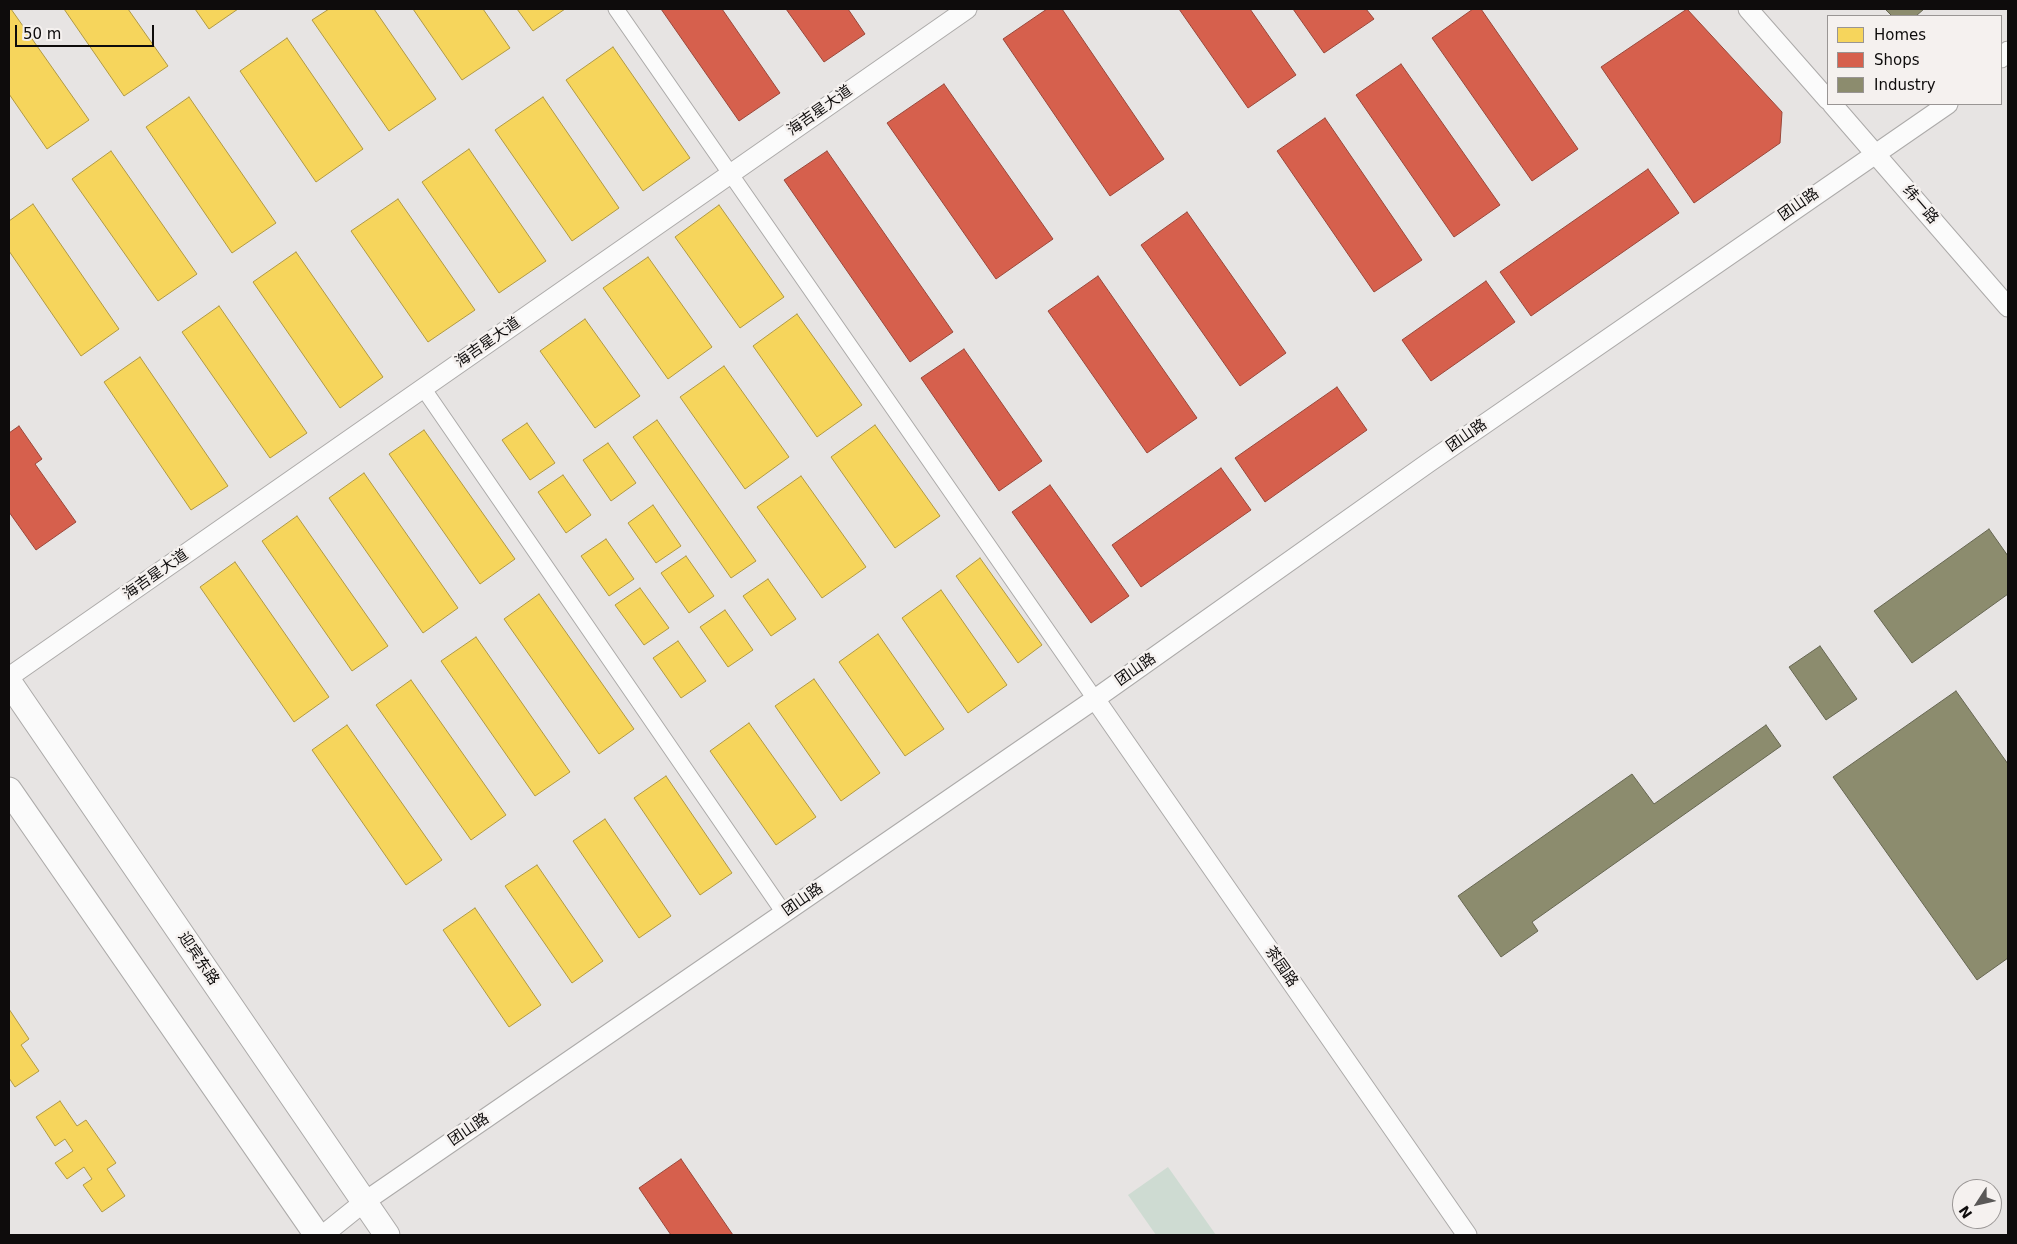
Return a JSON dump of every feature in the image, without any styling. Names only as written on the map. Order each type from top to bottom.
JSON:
[{"type":"highway","name":"迎宾东路","points":[[9,682],[387,1235]]},
{"type":"highway","points":[[9,790],[317,1235]]},
{"type":"street","points":[[616,9],[1095,700]]},
{"type":"street","name":"海吉星大道","points":[[9,677],[967,9]]},
{"type":"street","points":[[1748,9],[1827,99]]},
{"type":"street","name":"纬一路","points":[[1833,105],[2008,306]]},
{"type":"street","name":"团山路","points":[[323,1235],[364,1202],[1095,700],[1428,463],[1947,105]]},
{"type":"street","points":[[423,388],[784,913]]},
{"type":"street","name":"茶园路","points":[[1095,700],[1467,1235]]},
{"type":"shaded area","points":[[1168,1167],[1216,1235],[1156,1235],[1128,1195]]},
{"type":"building: Homes","points":[[9,9],[11,9],[89,120],[47,149],[9,94]]},
{"type":"building: Homes","points":[[64,9],[128,9],[168,66],[124,96]]},
{"type":"building: Homes","points":[[195,9],[238,9],[209,29]]},
{"type":"building: Homes","points":[[329,9],[374,9],[436,99],[389,131],[312,20]]},
{"type":"building: Homes","points":[[413,9],[483,9],[510,48],[462,80]]},
{"type":"building: Homes","points":[[517,9],[565,9],[533,31]]},
{"type":"building: Homes","points":[[287,38],[363,149],[316,182],[240,71]]},
{"type":"building: Homes","points":[[613,47],[690,158],[643,191],[566,80]]},
{"type":"building: Homes","points":[[189,97],[276,223],[232,253],[146,127]]},
{"type":"building: Homes","points":[[543,97],[619,208],[572,241],[495,130]]},
{"type":"building: Homes","points":[[469,149],[546,261],[499,293],[422,182]]},
{"type":"building: Homes","points":[[111,151],[197,274],[158,301],[72,179]]},
{"type":"building: Homes","points":[[398,199],[475,310],[428,342],[351,231]]},
{"type":"building: Homes","points":[[33,204],[119,329],[81,356],[9,251],[9,221]]},
{"type":"building: Homes","points":[[719,205],[784,297],[740,328],[675,237]]},
{"type":"building: Homes","points":[[296,252],[383,377],[340,408],[253,282]]},
{"type":"building: Homes","points":[[648,257],[712,347],[668,379],[603,288]]},
{"type":"building: Homes","points":[[219,306],[307,433],[270,458],[182,332]]},
{"type":"building: Homes","points":[[797,314],[862,405],[817,437],[753,346]]},
{"type":"building: Homes","points":[[585,319],[640,396],[595,428],[540,351]]},
{"type":"building: Homes","points":[[140,357],[228,486],[191,510],[104,382]]},
{"type":"building: Homes","points":[[724,366],[789,457],[745,489],[680,397]]},
{"type":"building: Homes","points":[[657,420],[756,561],[731,578],[633,437]]},
{"type":"building: Homes","points":[[527,423],[555,463],[530,480],[502,440]]},
{"type":"building: Homes","points":[[875,425],[940,516],[895,548],[831,457]]},
{"type":"building: Homes","points":[[424,430],[515,559],[480,584],[389,454]]},
{"type":"building: Homes","points":[[608,443],[636,483],[611,501],[583,460]]},
{"type":"building: Homes","points":[[364,473],[458,608],[423,633],[329,498]]},
{"type":"building: Homes","points":[[563,475],[591,515],[566,533],[538,492]]},
{"type":"building: Homes","points":[[801,476],[866,567],[822,598],[757,507]]},
{"type":"building: Homes","points":[[653,505],[681,546],[656,563],[628,523]]},
{"type":"building: Homes","points":[[297,516],[388,646],[352,671],[262,541]]},
{"type":"building: Homes","points":[[606,539],[634,579],[609,596],[581,556]]},
{"type":"building: Homes","points":[[686,556],[714,596],[689,613],[661,573]]},
{"type":"building: Homes","points":[[980,558],[1042,645],[1018,663],[956,576]]},
{"type":"building: Homes","points":[[235,562],[329,697],[294,722],[200,587]]},
{"type":"building: Homes","points":[[768,579],[796,619],[771,636],[743,596]]},
{"type":"building: Homes","points":[[640,588],[669,628],[644,645],[615,605]]},
{"type":"building: Homes","points":[[941,590],[1007,685],[968,713],[902,618]]},
{"type":"building: Homes","points":[[539,594],[634,729],[599,754],[504,619]]},
{"type":"building: Homes","points":[[725,610],[753,650],[728,667],[700,627]]},
{"type":"building: Homes","points":[[878,634],[944,729],[905,756],[839,662]]},
{"type":"building: Homes","points":[[476,637],[570,772],[535,796],[441,661]]},
{"type":"building: Homes","points":[[678,641],[706,681],[681,698],[653,658]]},
{"type":"building: Homes","points":[[814,679],[880,773],[841,801],[775,706]]},
{"type":"building: Homes","points":[[411,680],[506,815],[471,840],[376,705]]},
{"type":"building: Homes","points":[[749,723],[816,817],[776,845],[710,751]]},
{"type":"building: Homes","points":[[347,725],[442,860],[406,885],[312,750]]},
{"type":"building: Homes","points":[[666,776],[732,873],[700,895],[634,798]]},
{"type":"building: Homes","points":[[605,819],[671,916],[639,938],[573,841]]},
{"type":"building: Homes","points":[[537,865],[603,961],[572,983],[505,886]]},
{"type":"building: Homes","points":[[475,908],[541,1005],[509,1027],[443,930]]},
{"type":"building: Homes","points":[[9,1009],[29,1039],[21,1045],[39,1071],[15,1087],[9,1078]]},
{"type":"building: Homes","points":[[60,1101],[77,1126],[86,1120],[116,1163],[107,1169],[125,1196],[102,1212],[83,1185],[92,1179],[84,1167],[67,1179],[55,1163],[73,1151],[65,1139],[55,1146],[36,1117]]},
{"type":"building: Shops","points":[[661,9],[722,9],[780,93],[739,121]]},
{"type":"building: Shops","points":[[786,9],[848,9],[865,34],[824,62]]},
{"type":"building: Shops","points":[[1047,9],[1062,9],[1164,159],[1110,196],[1003,39]]},
{"type":"building: Shops","points":[[1179,9],[1250,9],[1296,75],[1248,108]]},
{"type":"building: Shops","points":[[1293,9],[1366,9],[1374,19],[1324,53]]},
{"type":"building: Shops","points":[[1473,9],[1481,9],[1578,149],[1532,181],[1432,38]]},
{"type":"building: Shops","points":[[1687,9],[1782,112],[1780,143],[1694,203],[1601,67]]},
{"type":"building: Shops","points":[[1401,64],[1500,205],[1454,237],[1356,95]]},
{"type":"building: Shops","points":[[944,84],[1053,239],[996,279],[887,123]]},
{"type":"building: Shops","points":[[1325,118],[1422,260],[1374,292],[1277,151]]},
{"type":"building: Shops","points":[[827,151],[953,332],[910,362],[784,180]]},
{"type":"building: Shops","points":[[1648,169],[1679,213],[1531,316],[1500,272]]},
{"type":"building: Shops","points":[[1187,212],[1286,353],[1240,386],[1141,245]]},
{"type":"building: Shops","points":[[1098,276],[1197,418],[1147,453],[1048,311]]},
{"type":"building: Shops","points":[[1486,281],[1515,322],[1431,381],[1402,340]]},
{"type":"building: Shops","points":[[964,349],[1042,461],[999,491],[921,378]]},
{"type":"building: Shops","points":[[1337,387],[1367,430],[1265,502],[1235,458]]},
{"type":"building: Shops","points":[[19,426],[42,459],[35,464],[76,522],[36,550],[9,512],[9,433]]},
{"type":"building: Shops","points":[[1221,468],[1251,510],[1141,587],[1112,545]]},
{"type":"building: Shops","points":[[1050,485],[1129,596],[1091,623],[1012,512]]},
{"type":"building: Shops","points":[[681,1159],[733,1235],[671,1235],[639,1188]]},
{"type":"building: Industry","points":[[1885,9],[1924,9],[1917,15],[1891,15]]},
{"type":"building: Industry","points":[[1989,529],[2008,556],[2008,594],[1912,663],[1874,611]]},
{"type":"building: Industry","points":[[1820,646],[1857,699],[1826,720],[1789,667]]},
{"type":"building: Industry","points":[[1956,691],[2008,764],[2008,958],[1977,980],[1833,777]]},
{"type":"building: Industry","points":[[1766,725],[1781,746],[1532,922],[1538,931],[1501,957],[1458,896],[1632,774],[1654,804]]}]
